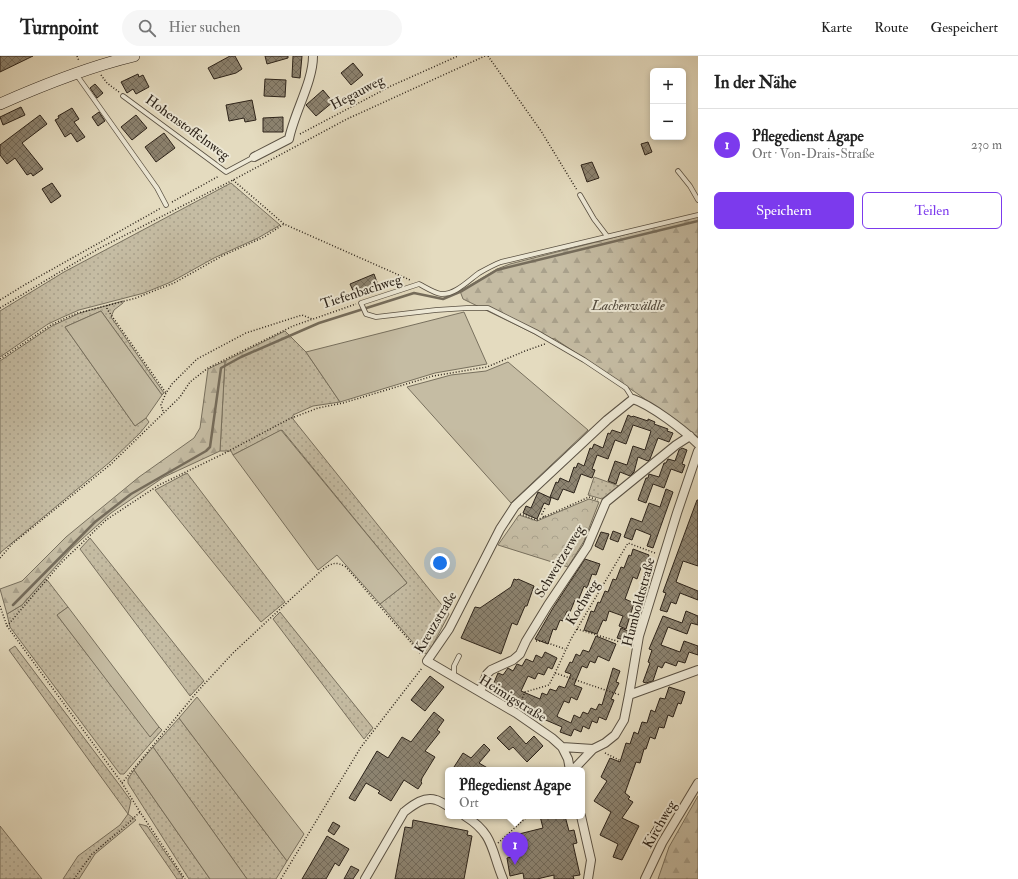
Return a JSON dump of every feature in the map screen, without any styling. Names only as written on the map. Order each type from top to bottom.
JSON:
[{"type":"main road","points":[[0,104],[76,74],[134,56]]},
{"type":"street","points":[[289,139],[292,126],[313,67],[313,56]]},
{"type":"street","name":"Hohenstoffelnweg","points":[[254,157],[289,139]]},
{"type":"street","points":[[633,399],[642,402],[690,436],[698,444]]},
{"type":"street","name":"Kreuzstraße","points":[[427,661],[449,629],[490,554],[500,529],[515,506],[606,420],[633,399]]},
{"type":"street","name":"Schweitzerweg","points":[[480,692],[487,674],[491,670],[513,660],[520,654],[526,641],[548,605],[587,546],[606,502],[676,445],[690,436]]},
{"type":"street","name":"Humboldtstraße","points":[[575,767],[597,747],[615,735],[620,727],[629,697],[639,636],[676,513],[698,452]]},
{"type":"street","name":"Heimigstraße","points":[[427,661],[516,713],[552,738],[562,747],[571,767]]},
{"type":"street","points":[[629,697],[698,670]]},
{"type":"street","points":[[562,747],[597,747]]},
{"type":"street","name":"Kirchweg","points":[[645,879],[662,843],[698,783]]},
{"type":"street","points":[[365,879],[404,812],[414,804],[423,800],[435,799],[445,804]]},
{"type":"street","points":[[470,819],[485,832],[493,847],[502,879]]},
{"type":"street","points":[[582,819],[591,860],[588,879]]},
{"type":"lane","points":[[76,74],[158,188],[166,205]]},
{"type":"lane","name":"Hohenstoffelnweg","points":[[123,96],[226,172],[254,157]]},
{"type":"lane","points":[[678,171],[690,186],[698,200]]},
{"type":"lane","points":[[580,195],[594,219],[607,236]]},
{"type":"lane","name":"Tiefenbachweg","points":[[361,303],[419,284],[436,293],[447,293],[464,284],[486,269],[501,262],[698,215]]},
{"type":"lane","points":[[361,303],[366,314],[376,317],[436,310],[488,308],[584,360],[626,388],[633,399]]},
{"type":"lane","points":[[454,676],[454,666],[459,656]]},
{"type":"path","name":"Hegauweg","points":[[289,139],[391,86],[458,56]]},
{"type":"path","points":[[0,308],[98,249],[233,180],[347,119],[486,56],[541,131],[580,195]]},
{"type":"path","points":[[97,67],[107,83],[123,96]]},
{"type":"path","points":[[0,300],[226,172]]},
{"type":"path","points":[[233,180],[284,224],[419,284]]},
{"type":"path","points":[[0,359],[51,325],[78,313],[136,298],[174,283],[222,256],[264,237],[284,224]]},
{"type":"path","name":"Tiefenbachweg","points":[[0,558],[12,544],[111,464],[180,396],[190,382],[208,368],[293,326],[361,303]]},
{"type":"path","points":[[106,305],[107,309],[166,393]]},
{"type":"path","points":[[164,412],[161,405],[166,393],[172,384],[196,359],[246,333],[302,315],[312,319]]},
{"type":"path","points":[[7,626],[61,563],[106,520],[159,485],[223,454],[289,419],[318,408],[343,403],[433,376],[488,367],[525,351],[554,343]]},
{"type":"path","points":[[512,511],[537,520],[589,497],[606,502]]},
{"type":"path","points":[[544,517],[542,514],[545,508]]},
{"type":"path","name":"Kochweg","points":[[516,713],[525,692],[549,685],[565,649],[576,629],[628,543],[664,556]]},
{"type":"path","points":[[122,783],[197,692],[233,653],[331,563],[339,563],[346,567],[427,661]]},
{"type":"path","points":[[0,606],[7,626],[122,783],[185,879]]},
{"type":"path","points":[[576,629],[638,648]]},
{"type":"path","points":[[542,641],[565,649]]},
{"type":"path","name":"Kreuzstraße","points":[[281,879],[360,748],[427,661]]},
{"type":"path","points":[[555,673],[629,697]]},
{"type":"path","points":[[597,747],[605,754],[621,761]]},
{"type":"path","points":[[74,879],[92,854],[140,812]]},
{"type":"path","points":[[493,847],[525,819]]},
{"type":"green space","points":[[231,183],[280,225],[258,238],[214,258],[171,282],[144,293],[79,310],[48,324],[0,357],[0,311],[64,272]]},
{"type":"green space","name":"Lachenwäldle","points":[[698,216],[698,437],[635,392],[555,339],[541,337],[463,299],[460,291],[497,269],[510,264]]},
{"type":"green space","points":[[123,301],[123,303],[114,310],[111,317],[164,393],[162,395],[101,311],[65,327],[135,426],[146,418],[149,422],[140,433],[110,462],[0,554],[0,361],[52,326],[80,313]]},
{"type":"green space","points":[[101,311],[162,395],[146,418],[135,426],[65,327]]},
{"type":"green space","points":[[464,312],[487,364],[435,373],[340,402],[306,352]]},
{"type":"green space","points":[[285,331],[306,352],[340,402],[313,406],[293,415],[293,419],[449,614],[428,654],[421,652],[380,604],[407,583],[282,430],[233,455],[231,451],[220,451],[225,361]]},
{"type":"green space","points":[[225,361],[220,451],[164,477],[111,513],[71,549],[22,605],[7,614],[0,589],[22,581],[66,537],[139,477],[194,438],[200,428],[208,369]]},
{"type":"green space","points":[[508,362],[588,430],[511,503],[407,387],[451,375],[486,371]]},
{"type":"green space","points":[[281,430],[407,583],[380,604],[337,555],[318,570],[233,455]]},
{"type":"green space","points":[[187,473],[285,602],[261,622],[155,490]]},
{"type":"green space","points":[[594,477],[619,486],[602,499],[588,495]]},
{"type":"green space","points":[[589,499],[599,502],[584,541],[568,567],[498,545],[519,515],[537,521]]},
{"type":"green space","points":[[90,538],[204,681],[190,696],[80,549]]},
{"type":"green space","points":[[45,579],[68,607],[57,615],[150,736],[159,727],[162,730],[124,774],[120,774],[10,627],[7,614],[22,605]]},
{"type":"green space","points":[[68,607],[159,727],[150,737],[57,615]]},
{"type":"green space","points":[[280,612],[373,728],[364,739],[273,619]]},
{"type":"green space","points":[[15,646],[131,801],[128,814],[9,650]]},
{"type":"green space","points":[[197,697],[304,834],[287,861],[179,718]]},
{"type":"green space","points":[[179,718],[287,861],[276,879],[247,879],[153,747]]},
{"type":"green space","points":[[153,747],[247,879],[210,879],[134,770]]},
{"type":"green space","points":[[134,770],[210,879],[189,879],[128,783],[128,779]]},
{"type":"green space","points":[[698,796],[698,879],[658,879],[669,847]]},
{"type":"green space","points":[[128,814],[136,820],[95,854],[79,879],[63,879],[78,856],[120,825]]},
{"type":"green space","points":[[139,824],[147,826],[183,878],[177,879]]},
{"type":"green space","points":[[0,826],[42,879],[0,879]]},
{"type":"building","points":[[0,56],[33,56],[0,72]]},
{"type":"building","points":[[230,56],[235,56],[242,69],[236,73],[214,79],[208,68]]},
{"type":"building","points":[[265,56],[288,56],[288,58],[267,64]]},
{"type":"building","points":[[293,56],[302,56],[300,78],[292,77]]},
{"type":"building","points":[[353,63],[363,75],[351,85],[341,73]]},
{"type":"building","points":[[138,74],[139,77],[143,75],[149,87],[136,94],[133,89],[127,93],[121,82]]},
{"type":"building","points":[[265,79],[286,80],[285,97],[264,96]]},
{"type":"building","points":[[95,84],[103,93],[97,98],[90,88]]},
{"type":"building","points":[[323,90],[333,102],[316,116],[306,105]]},
{"type":"building","points":[[252,100],[256,120],[245,122],[244,118],[229,121],[226,105]]},
{"type":"building","points":[[21,107],[25,115],[3,125],[0,117]]},
{"type":"building","points":[[72,108],[79,119],[74,122],[85,137],[77,142],[71,133],[65,137],[55,120],[59,118],[58,116]]},
{"type":"building","points":[[99,112],[105,121],[98,126],[92,117]]},
{"type":"building","points":[[40,115],[47,124],[22,143],[43,169],[33,176],[31,173],[27,175],[15,158],[7,164],[0,155],[0,145]]},
{"type":"building","points":[[136,115],[147,128],[132,140],[121,127]]},
{"type":"building","points":[[283,117],[283,132],[263,132],[263,118]]},
{"type":"building","points":[[164,133],[175,148],[156,162],[145,147]]},
{"type":"building","points":[[648,142],[652,152],[645,155],[641,144]]},
{"type":"building","points":[[592,162],[599,178],[587,182],[581,165]]},
{"type":"building","points":[[52,183],[61,196],[51,203],[42,189]]},
{"type":"building","points":[[374,274],[378,285],[355,295],[350,284]]},
{"type":"building","points":[[628,415],[648,421],[648,419],[655,422],[654,424],[668,429],[667,431],[673,433],[669,442],[658,438],[648,461],[638,457],[634,472],[630,476],[620,472],[616,484],[608,481],[615,461],[627,465],[633,446],[645,450],[651,431],[633,425],[626,444],[615,440],[608,459],[597,455],[592,469],[595,470],[592,478],[581,474],[574,493],[563,489],[558,500],[550,497],[556,482],[558,483],[560,478],[569,482],[574,467],[576,468],[578,463],[584,466],[590,448],[592,449],[594,444],[603,448],[608,433],[610,434],[612,430],[621,433]]},
{"type":"building","points":[[682,448],[687,450],[682,464],[685,465],[682,473],[671,469],[664,488],[653,484],[646,503],[638,500],[646,478],[648,478],[649,474],[659,477],[664,463],[666,463],[668,459],[675,461],[679,450]]},
{"type":"building","points":[[666,489],[673,492],[653,548],[647,546],[651,535],[636,529],[632,540],[624,537],[631,518],[642,522],[649,503],[660,507]]},
{"type":"building","points":[[538,492],[551,498],[549,505],[544,503],[537,519],[523,513],[526,506],[531,508]]},
{"type":"building","points":[[697,500],[698,566],[683,561],[676,582],[698,591],[698,600],[680,593],[676,604],[671,602],[667,612],[660,610],[666,593],[663,592]]},
{"type":"building","points":[[613,531],[621,534],[618,542],[610,539]]},
{"type":"building","points":[[601,532],[609,534],[603,550],[595,546]]},
{"type":"building","points":[[633,549],[649,555],[645,566],[642,565],[637,579],[633,577],[625,599],[634,603],[626,629],[619,626],[623,616],[609,611],[606,621],[603,620],[597,634],[584,630],[591,611],[594,612],[605,591],[608,592],[613,579],[616,580],[621,567],[624,568]]},
{"type":"building","points":[[585,559],[600,564],[596,575],[592,574],[587,588],[584,586],[578,601],[575,600],[570,612],[567,611],[563,621],[560,620],[556,630],[553,629],[548,644],[535,639],[553,608]]},
{"type":"building","points":[[514,579],[518,579],[534,586],[527,606],[525,606],[517,625],[512,623],[501,654],[461,638],[475,607],[480,608],[511,587]]},
{"type":"building","points":[[686,611],[698,616],[698,625],[691,623],[687,634],[668,627],[661,645],[680,652],[684,641],[698,646],[698,655],[689,652],[685,663],[678,661],[676,666],[665,662],[662,668],[658,666],[653,681],[646,683],[643,682],[650,663],[648,662],[652,650],[649,649],[663,616],[682,623]]},
{"type":"building","points":[[621,628],[628,631],[624,640],[617,638]]},
{"type":"building","points":[[596,636],[616,644],[609,661],[598,656],[595,663],[590,661],[587,668],[582,666],[574,685],[582,688],[577,700],[571,697],[569,703],[564,701],[557,716],[571,723],[574,715],[580,718],[583,712],[588,714],[591,708],[596,710],[599,704],[602,705],[613,668],[620,671],[616,682],[619,683],[611,699],[614,700],[606,720],[599,717],[597,723],[592,721],[589,729],[583,726],[581,732],[574,729],[571,736],[560,732],[562,727],[527,712],[528,708],[521,704],[522,702],[509,697],[511,693],[493,685],[498,673],[503,675],[508,668],[513,671],[517,664],[522,666],[526,659],[533,662],[536,655],[542,658],[545,652],[557,658],[552,669],[548,667],[544,675],[538,673],[535,679],[528,676],[521,691],[540,699],[542,693],[547,695],[550,689],[556,691],[559,686],[565,688],[571,674],[565,672],[570,662],[572,663],[576,654],[580,656],[583,650],[589,652]]},
{"type":"building","points":[[430,676],[444,687],[425,711],[411,700]]},
{"type":"building","points":[[669,687],[685,692],[681,704],[678,703],[673,717],[668,715],[664,728],[659,727],[655,739],[650,737],[646,749],[644,749],[640,763],[636,762],[625,793],[630,797],[628,799],[633,802],[622,818],[639,826],[622,860],[613,857],[618,844],[600,835],[611,812],[594,801],[607,781],[601,777],[610,758],[620,762],[626,743],[630,744],[634,732],[638,734],[642,722],[647,723],[651,710],[655,712],[660,698],[665,699]]},
{"type":"building","points":[[434,712],[444,720],[437,730],[440,732],[425,751],[435,757],[422,778],[422,783],[418,789],[404,780],[391,801],[378,793],[380,791],[366,783],[355,801],[349,798],[377,751],[388,758],[402,737],[411,742]]},
{"type":"building","points":[[510,726],[526,744],[534,736],[543,746],[527,762],[513,747],[509,750],[497,738]]},
{"type":"building","points":[[484,744],[490,750],[479,763],[486,767],[454,767],[463,753],[471,758]]},
{"type":"building","points":[[541,819],[566,819],[569,831],[574,830],[577,843],[573,844],[580,875],[573,876],[574,879],[554,879],[554,875],[537,879],[524,879],[523,873],[510,876],[507,858],[519,855],[515,835],[543,828]]},
{"type":"building","points":[[413,820],[468,831],[467,835],[472,836],[464,879],[395,879],[405,827],[412,828]]},
{"type":"building","points":[[333,822],[340,826],[334,835],[328,831]]},
{"type":"building","points":[[655,825],[661,829],[655,839],[649,835]]},
{"type":"building","points":[[327,836],[349,849],[339,866],[335,863],[326,879],[302,879]]},
{"type":"building","points":[[351,866],[359,870],[353,879],[344,879]]},
{"type":"waterway","points":[[13,605],[95,522],[131,494],[206,451],[210,447],[221,368],[241,357],[319,323],[414,293],[443,299],[462,291],[497,270],[698,221]]},
{"type":"place","name":"Pflegedienst Agape","points":[[515,865]]}]
